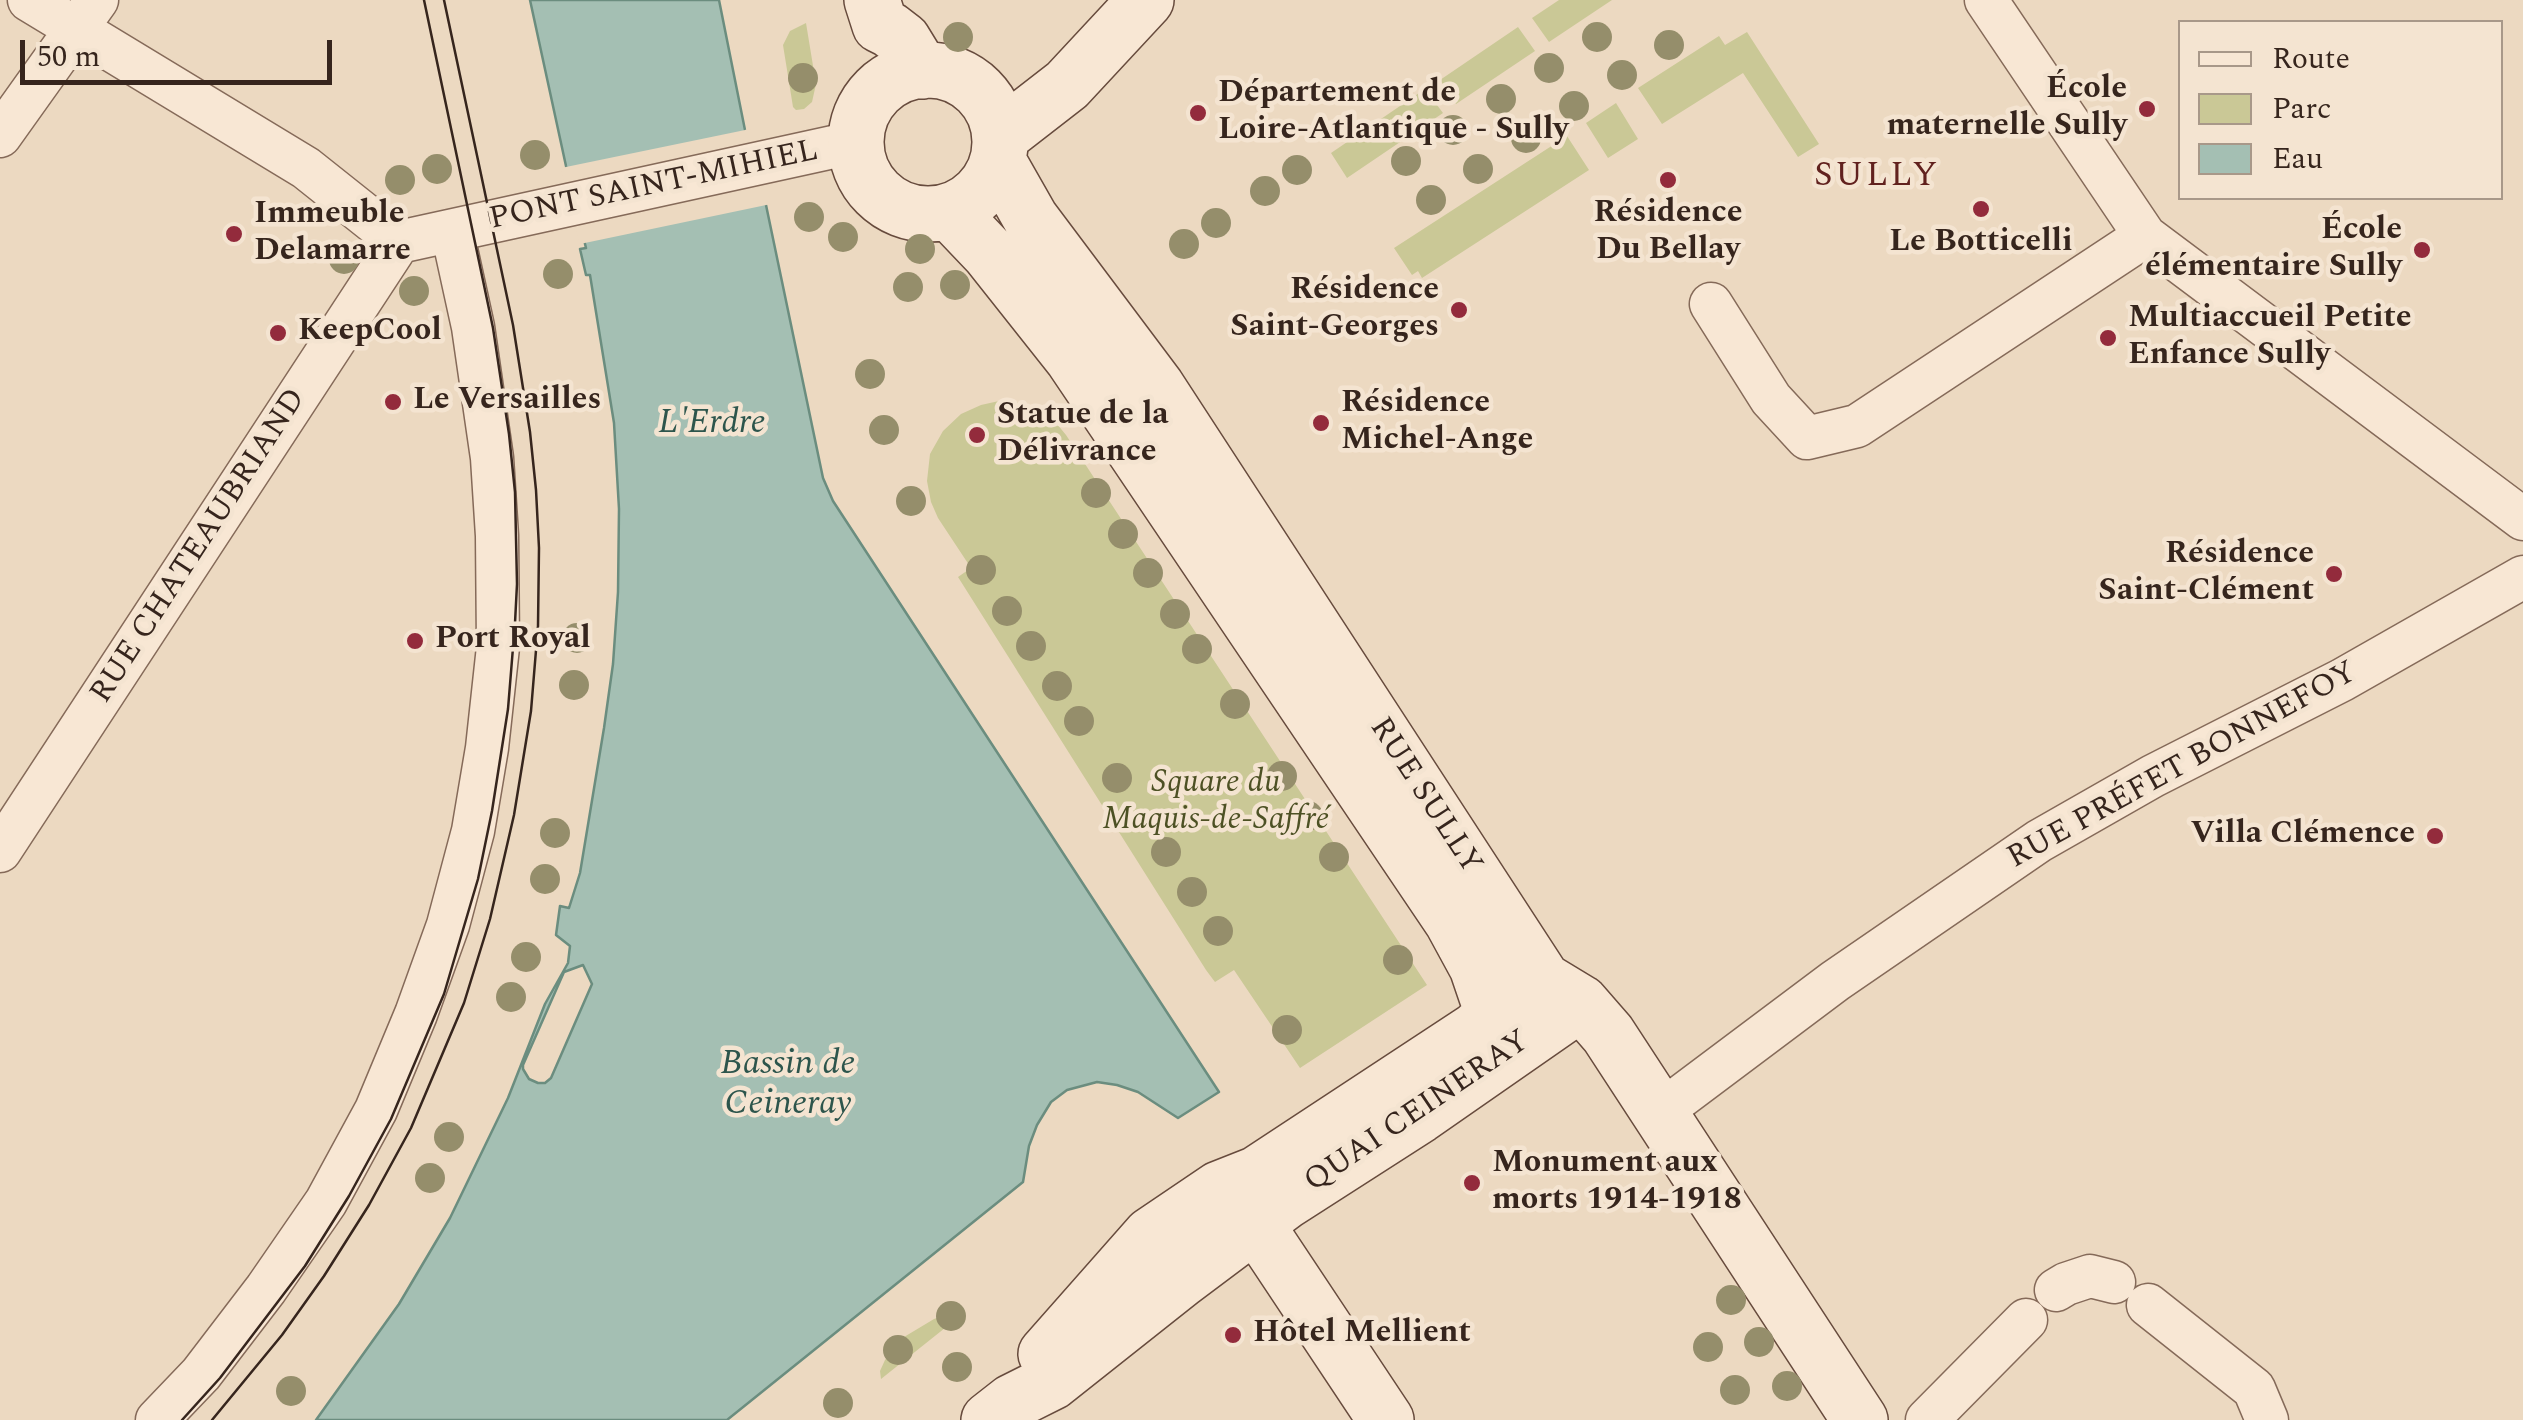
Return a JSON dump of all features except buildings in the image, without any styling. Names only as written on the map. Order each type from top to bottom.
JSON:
[{"type":"street","points":[[29,0],[87,14],[306,168],[399,242]]},
{"type":"street","points":[[999,149],[1068,85],[1146,0]]},
{"type":"street","points":[[1986,0],[2145,236],[2523,519]]},
{"type":"street","points":[[876,13],[903,40],[922,70]]},
{"type":"street","points":[[862,122],[878,90],[892,80],[922,70],[954,74],[977,89],[993,111],[999,149],[993,175],[962,206],[932,214],[899,208],[872,188],[862,172],[862,122],[865,49],[876,13]]},
{"type":"street","points":[[0,136],[87,14]]},
{"type":"street","name":"PONT SAINT-MIHIEL","points":[[399,242],[804,155],[862,122]]},
{"type":"street","name":"RUE SULLY","points":[[999,149],[1031,219],[1168,404],[1562,991],[1608,1034],[1860,1420]]},
{"type":"street","name":"RUE SULLY","points":[[949,211],[1073,358],[1452,921],[1477,967],[1493,1014]]},
{"type":"street","points":[[158,1420],[202,1374],[326,1202],[367,1125],[416,1014],[448,925],[473,831],[498,647],[497,536],[492,458],[473,327],[452,232]]},
{"type":"street","points":[[1711,304],[1771,399],[1807,438],[1857,426],[2145,236]]},
{"type":"street","name":"RUE CHATEAUBRIAND","points":[[0,851],[399,242]]},
{"type":"street","name":"RUE PRÉFET BONNEFOY","points":[[1659,1113],[1835,980],[2038,841],[2154,776],[2342,680],[2523,577]]},
{"type":"street","name":"QUAI CEINERAY","points":[[1001,1411],[1052,1382],[1256,1198],[1493,1014],[1562,991]]},
{"type":"street","name":"QUAI CEINERAY","points":[[1256,1198],[1286,1201],[1420,1116],[1562,991]]},
{"type":"street","points":[[1256,1198],[1386,1420]]},
{"type":"street","points":[[2056,1290],[2090,1276],[2131,1293],[2254,1388],[2267,1420]]},
{"type":"street","points":[[1927,1420],[2026,1320]]},
{"type":"green space","points":[[1559,0],[1612,0],[1549,42],[1532,18]]},
{"type":"green space","points":[[806,23],[816,84],[812,102],[796,110],[783,45],[790,31]]},
{"type":"green space","points":[[1518,27],[1535,51],[1456,104],[1440,80]]},
{"type":"green space","points":[[1747,32],[1819,144],[1798,157],[1743,73],[1662,124],[1638,88],[1719,36],[1725,45]]},
{"type":"green space","points":[[1425,89],[1443,113],[1347,178],[1331,153]]},
{"type":"green space","points":[[1616,103],[1638,139],[1608,158],[1586,123]]},
{"type":"green space","points":[[1567,136],[1589,170],[1422,278],[1418,271],[1412,275],[1394,248]]},
{"type":"green space","name":"Square du Maquis-de-Saffré","points":[[999,401],[1020,403],[1040,411],[1066,435],[1427,985],[1300,1068],[1234,970],[1215,982],[1206,970],[958,577],[971,568],[931,502],[927,481],[930,454],[943,431],[961,414]]},
{"type":"green space","points":[[957,1311],[965,1312],[881,1379],[885,1360],[904,1337]]},
{"type":"water","name":"Bassin de Ceineray","points":[[530,0],[719,0],[823,478],[833,501],[1219,1092],[1178,1118],[1138,1092],[1117,1085],[1097,1082],[1067,1090],[1051,1102],[1037,1125],[1023,1182],[727,1420],[316,1420],[399,1304],[450,1218],[508,1098],[545,1004],[568,963],[570,946],[556,935],[560,906],[569,908],[580,873],[604,728],[618,592],[619,509],[614,423],[590,275],[586,275],[580,249],[586,248]],"holes":[[[583,965],[592,984],[551,1078],[545,1083],[529,1079],[523,1065],[564,972]]]},
{"type":"pier","points":[[750,129],[771,204],[580,244],[561,168]]},
{"type":"tram line","points":[[182,1420],[220,1378],[305,1266],[391,1119],[444,994],[478,879],[492,811],[508,709],[515,623],[515,492],[493,328],[424,0]]},
{"type":"tram line","points":[[212,1420],[282,1335],[324,1276],[411,1128],[464,1003],[490,919],[514,815],[531,711],[539,548],[530,432],[513,325],[444,0]]},
{"type":"place","name":"École maternelle Sully","points":[[2147,109]]},
{"type":"place","name":"Département de Loire-Atlantique - Sully","points":[[1198,113]]},
{"type":"place","name":"Résidence Du Bellay","points":[[1668,180]]},
{"type":"place","name":"Le Botticelli","points":[[1981,209]]},
{"type":"place","name":"Immeuble Delamarre","points":[[234,234]]},
{"type":"place","name":"École élémentaire Sully","points":[[2422,250]]},
{"type":"place","name":"Résidence Saint-Georges","points":[[1459,310]]},
{"type":"place","name":"KeepCool","points":[[278,333]]},
{"type":"place","name":"Multiaccueil Petite Enfance Sully","points":[[2108,338]]},
{"type":"place","name":"Le Versailles","points":[[393,402]]},
{"type":"place","name":"Résidence Michel-Ange","points":[[1321,423]]},
{"type":"place","name":"Statue de la Délivrance","points":[[977,435]]},
{"type":"place","name":"Résidence Saint-Clément","points":[[2334,574]]},
{"type":"place","name":"Port Royal","points":[[415,641]]},
{"type":"place","name":"Villa Clémence","points":[[2435,836]]},
{"type":"place","name":"Monument aux morts 1914-1918","points":[[1472,1183]]},
{"type":"place","name":"Hôtel Mellient","points":[[1233,1335]]},
{"type":"district","name":"SULLY","points":[[1877,178]]},
{"type":"water label","name":"L'Erdre","points":[[712,425]]}]
